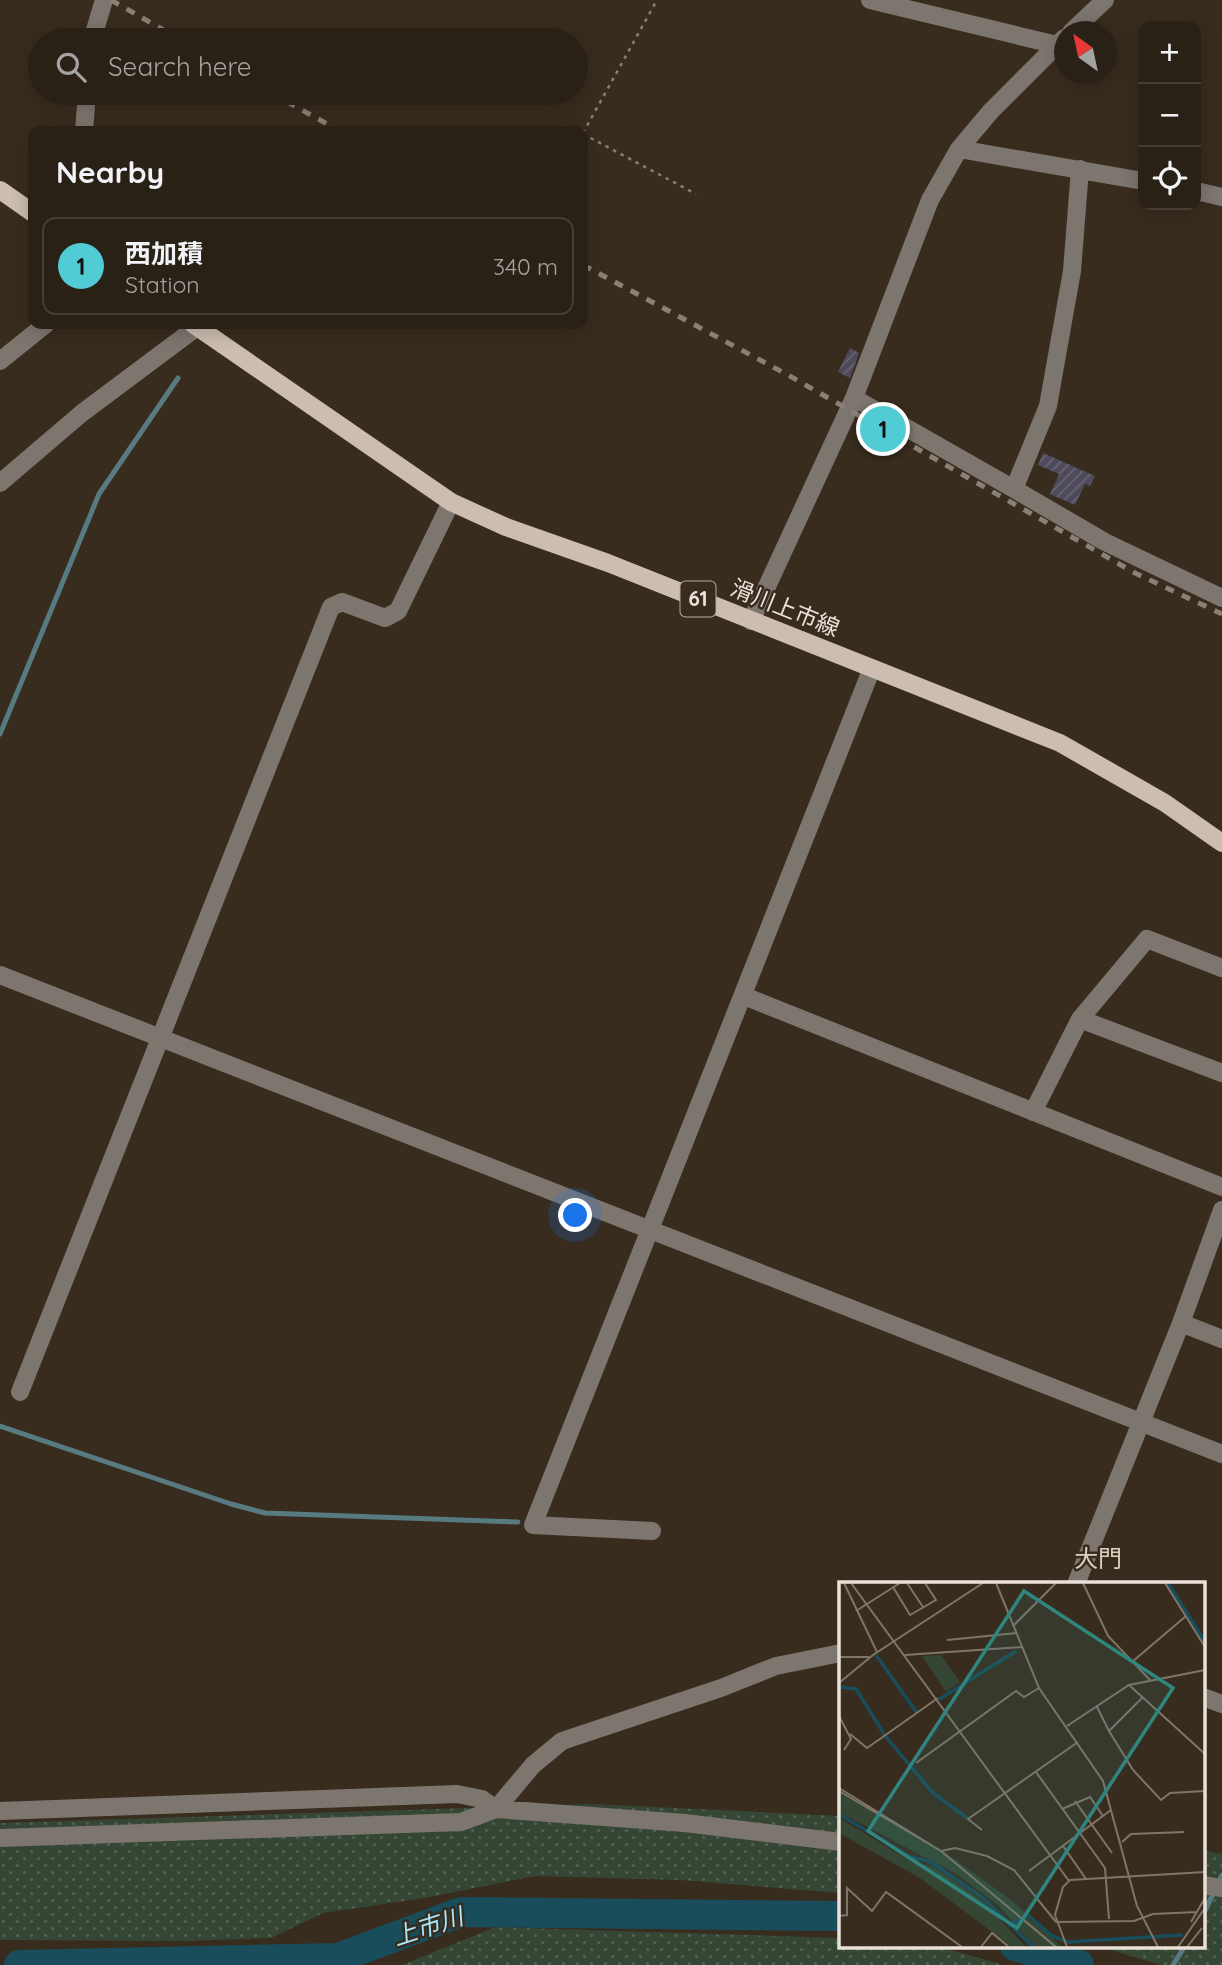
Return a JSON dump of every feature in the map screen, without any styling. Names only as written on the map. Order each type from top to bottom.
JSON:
[{"type":"main road","points":[[0,190],[28,210]]},
{"type":"main road","name":"滑川上市線","points":[[199,329],[451,502],[506,527],[608,563],[1060,743],[1165,803],[1222,843]]},
{"type":"street","points":[[96,28],[104,0]]},
{"type":"street","points":[[870,0],[890,2],[1054,39]]},
{"type":"street","points":[[1083,21],[1105,0]]},
{"type":"street","points":[[751,621],[854,398],[930,200],[960,149],[991,111],[1054,48]]},
{"type":"street","points":[[85,126],[87,105]]},
{"type":"street","points":[[960,149],[1138,180]]},
{"type":"street","points":[[1014,489],[1048,406],[1072,271],[1080,169]]},
{"type":"street","points":[[1201,192],[1222,197]]},
{"type":"street","points":[[0,360],[40,329]]},
{"type":"street","points":[[0,483],[82,413],[191,329]]},
{"type":"street","points":[[854,398],[1105,542],[1222,598]]},
{"type":"street","points":[[20,1392],[331,607],[342,602],[385,618],[398,611],[451,502]]},
{"type":"street","points":[[652,1531],[533,1525],[872,668]]},
{"type":"street","points":[[1034,1112],[1080,1019],[1147,939],[1222,968]]},
{"type":"street","points":[[0,975],[1222,1454]]},
{"type":"street","points":[[744,996],[1222,1187]]},
{"type":"street","points":[[1080,1019],[1222,1073]]},
{"type":"street","points":[[1077,1582],[1181,1323],[1222,1210]]},
{"type":"street","points":[[1181,1323],[1222,1339]]},
{"type":"street","points":[[496,1810],[533,1765],[562,1741],[721,1688],[776,1666],[839,1653]]},
{"type":"street","points":[[1204,1697],[1222,1704]]},
{"type":"street","points":[[0,1811],[457,1794],[482,1799],[496,1810]]},
{"type":"street","points":[[0,1838],[461,1822],[496,1810],[685,1823],[839,1842]]},
{"type":"street","points":[[1204,1885],[1222,1888]]},
{"type":"path","points":[[587,126],[657,0]]},
{"type":"path","points":[[588,137],[696,194]]},
{"type":"green space","points":[[592,1804],[839,1816],[839,1893],[680,1880],[535,1876],[424,1898],[323,1913],[271,1938],[189,1941],[0,1940],[0,1823]]},
{"type":"green space","points":[[1204,1851],[1222,1854],[1222,1965],[1161,1965],[1104,1948],[1204,1948]]},
{"type":"green space","points":[[495,1927],[839,1938],[839,1948],[944,1948],[1003,1965],[402,1965]]},
{"type":"building","points":[[850,348],[859,353],[850,378],[838,372]]},
{"type":"building","points":[[1043,453],[1095,476],[1090,486],[1085,484],[1075,505],[1050,494],[1059,474],[1038,465]]},
{"type":"waterway","points":[[0,734],[99,494],[178,378]]},
{"type":"waterway","points":[[0,1426],[265,1513],[518,1522]]},
{"type":"waterway","points":[[1204,1913],[1222,1875]]},
{"type":"waterway","name":"上市川","points":[[19,1965],[338,1958],[461,1912],[839,1916]]},
{"type":"waterway","name":"上市川","points":[[1022,1948],[1079,1965]]},
{"type":"waterway","points":[[1173,1965],[1184,1948]]},
{"type":"railway","points":[[111,0],[160,28]]},
{"type":"railway","points":[[293,105],[331,126]]},
{"type":"railway","points":[[588,268],[788,375],[1135,573],[1222,614]]},
{"type":"place","name":"西加積","points":[[883,429]]},
{"type":"district","name":"大門","points":[[1098,1559]]}]
